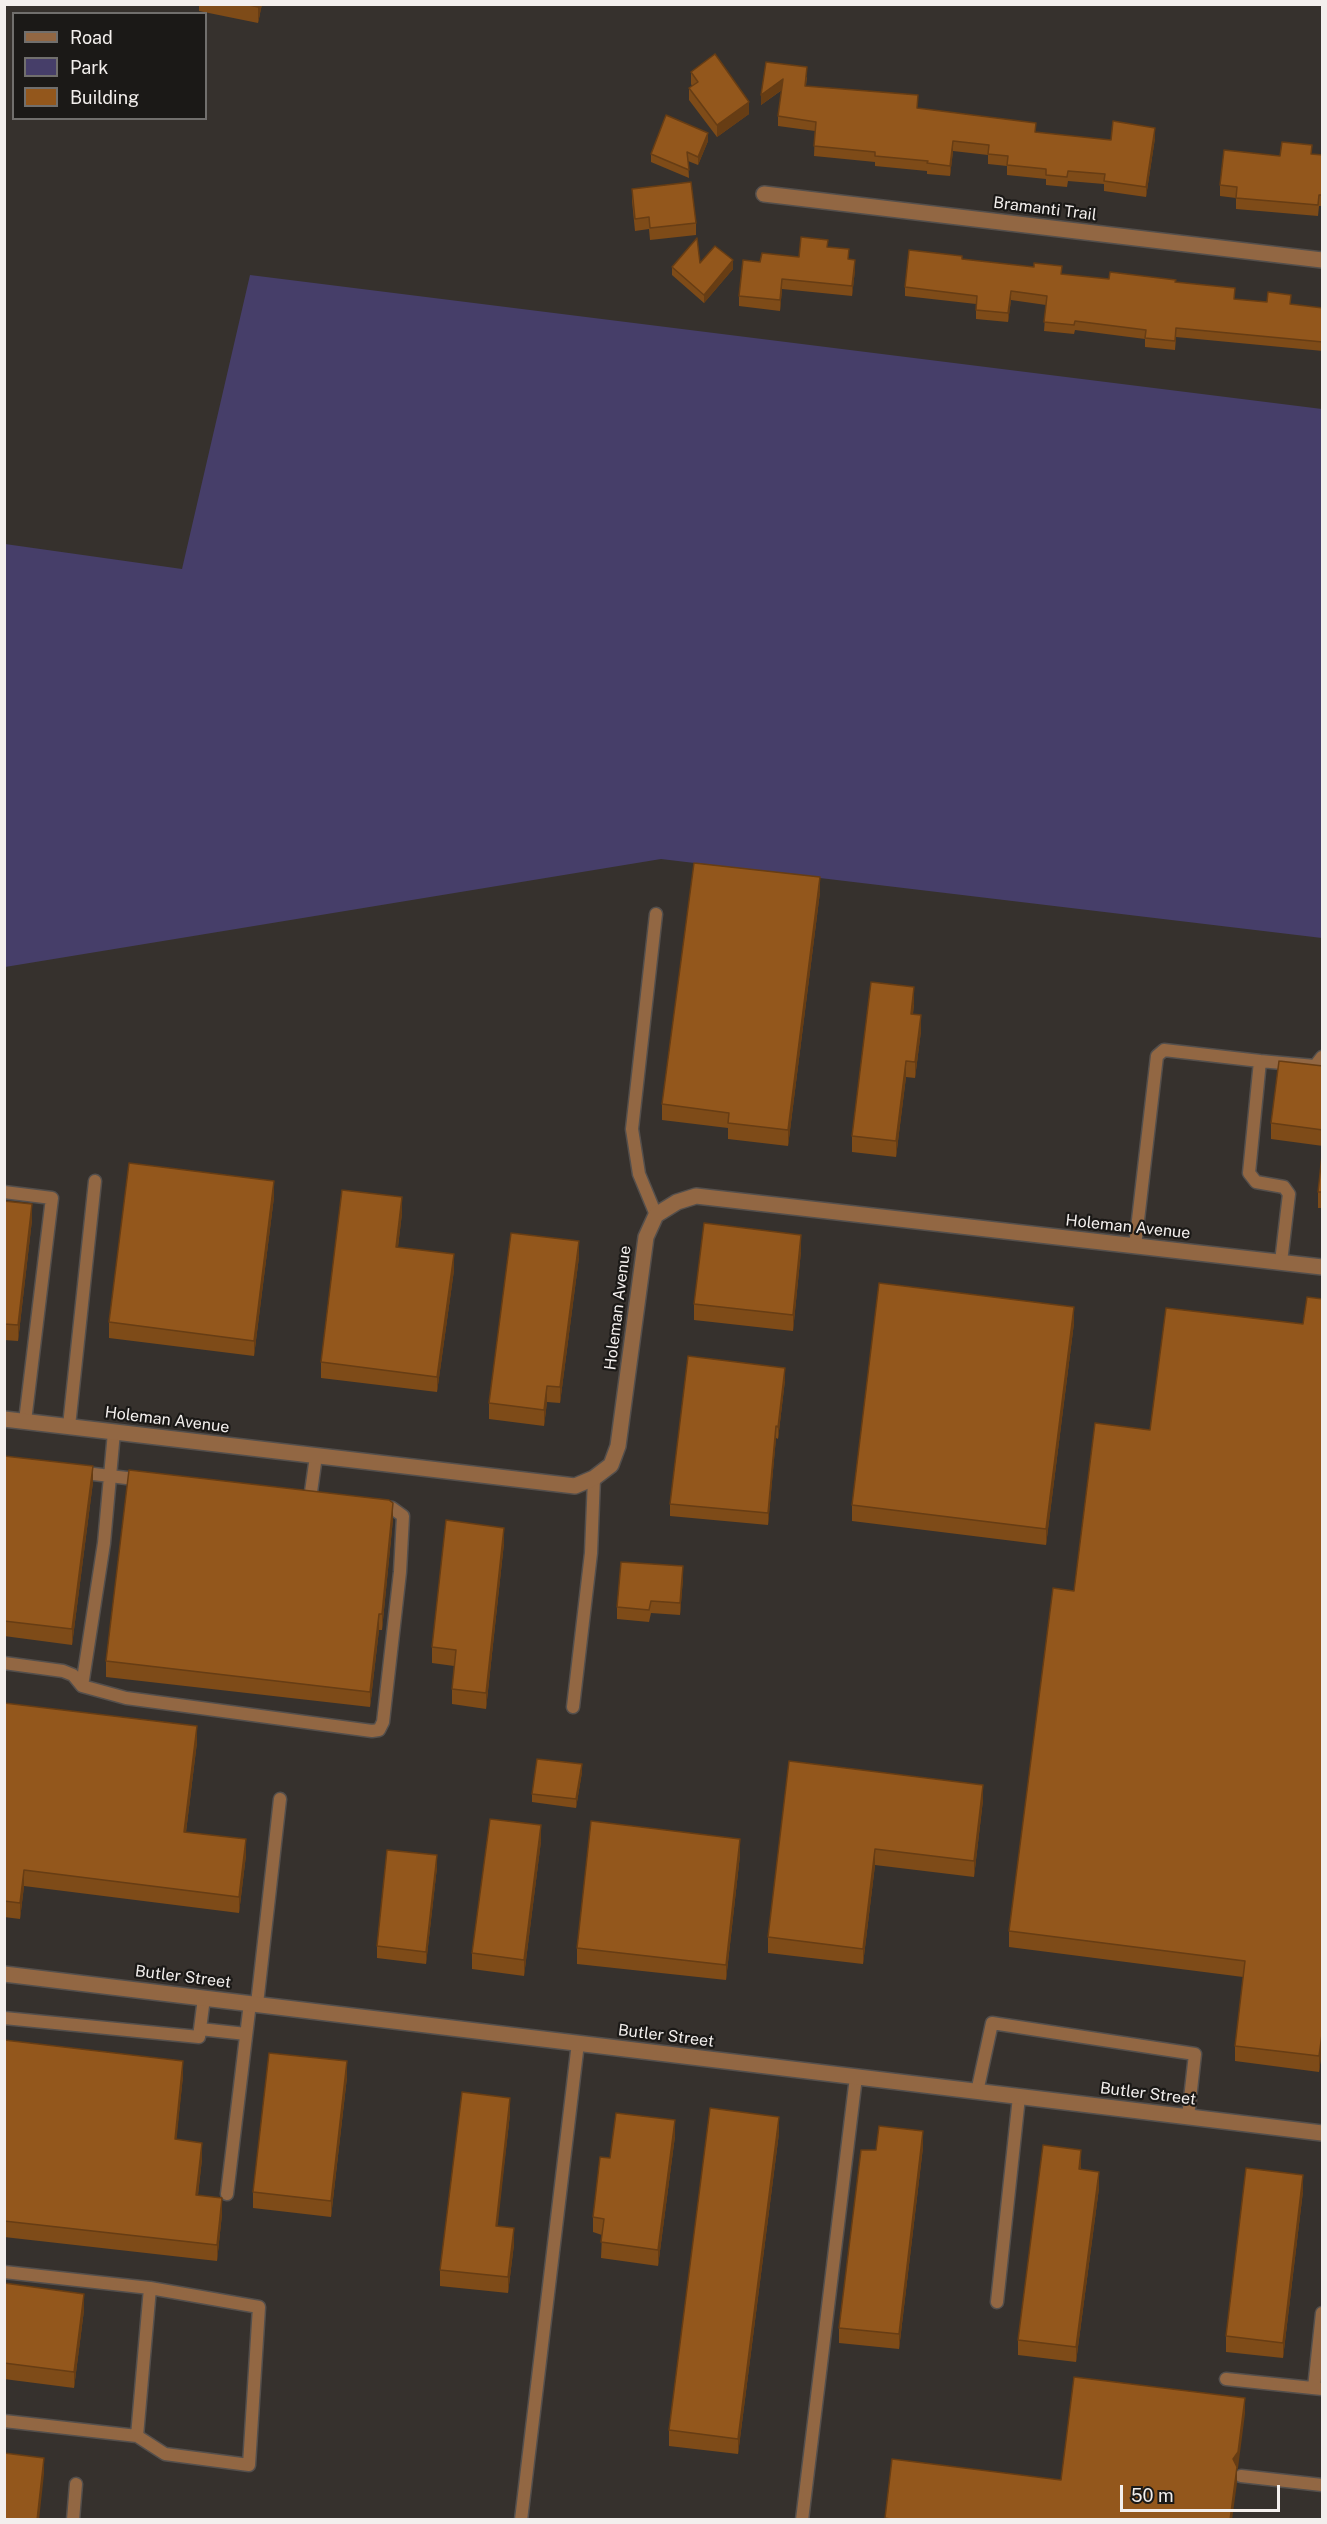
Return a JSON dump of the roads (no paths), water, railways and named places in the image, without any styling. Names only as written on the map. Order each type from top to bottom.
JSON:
[{"type":"street","name":"Bramanti Trail","points":[[764,194],[1323,261]]},
{"type":"street","name":"Holeman Avenue","points":[[4,1419],[575,1486],[594,1478],[611,1464],[618,1446],[646,1237],[656,1215],[677,1202],[696,1196],[1323,1267]]},
{"type":"street","name":"Butler Street","points":[[4,1974],[1323,2133]]},
{"type":"lane","points":[[656,914],[632,1129],[639,1174],[656,1215]]},
{"type":"lane","points":[[1135,1246],[1157,1056],[1164,1050],[1315,1066],[1323,1057]]},
{"type":"lane","points":[[1260,1061],[1249,1173],[1256,1182],[1284,1187],[1289,1194],[1281,1262]]},
{"type":"lane","points":[[69,1426],[95,1182]]},
{"type":"lane","points":[[4,1192],[52,1198],[25,1421]]},
{"type":"lane","points":[[82,1686],[111,1476],[114,1432]]},
{"type":"lane","points":[[310,1499],[316,1456]]},
{"type":"lane","points":[[59,1469],[156,1482]]},
{"type":"lane","points":[[573,1707],[591,1553],[594,1478]]},
{"type":"lane","points":[[4,1663],[63,1671],[73,1675],[82,1686],[126,1698],[372,1731],[379,1730],[383,1722],[400,1572],[403,1516],[392,1508],[369,1505]]},
{"type":"lane","points":[[226,2194],[246,2034],[253,2004],[280,1799]]},
{"type":"lane","points":[[4,2018],[199,2037],[204,1998]]},
{"type":"lane","points":[[977,2092],[992,2023],[1195,2054],[1188,2117]]},
{"type":"lane","points":[[200,2029],[246,2034]]},
{"type":"lane","points":[[520,2520],[578,2043]]},
{"type":"lane","points":[[802,2520],[856,2078]]},
{"type":"lane","points":[[997,2302],[1019,2097]]},
{"type":"lane","points":[[4,2272],[150,2288],[259,2307],[249,2465],[165,2454],[137,2436],[4,2421]]},
{"type":"lane","points":[[137,2436],[150,2288]]},
{"type":"lane","points":[[1226,2379],[1318,2389],[1323,2313]]},
{"type":"lane","points":[[1241,2476],[1323,2485]]},
{"type":"lane","points":[[73,2520],[76,2484]]}]
